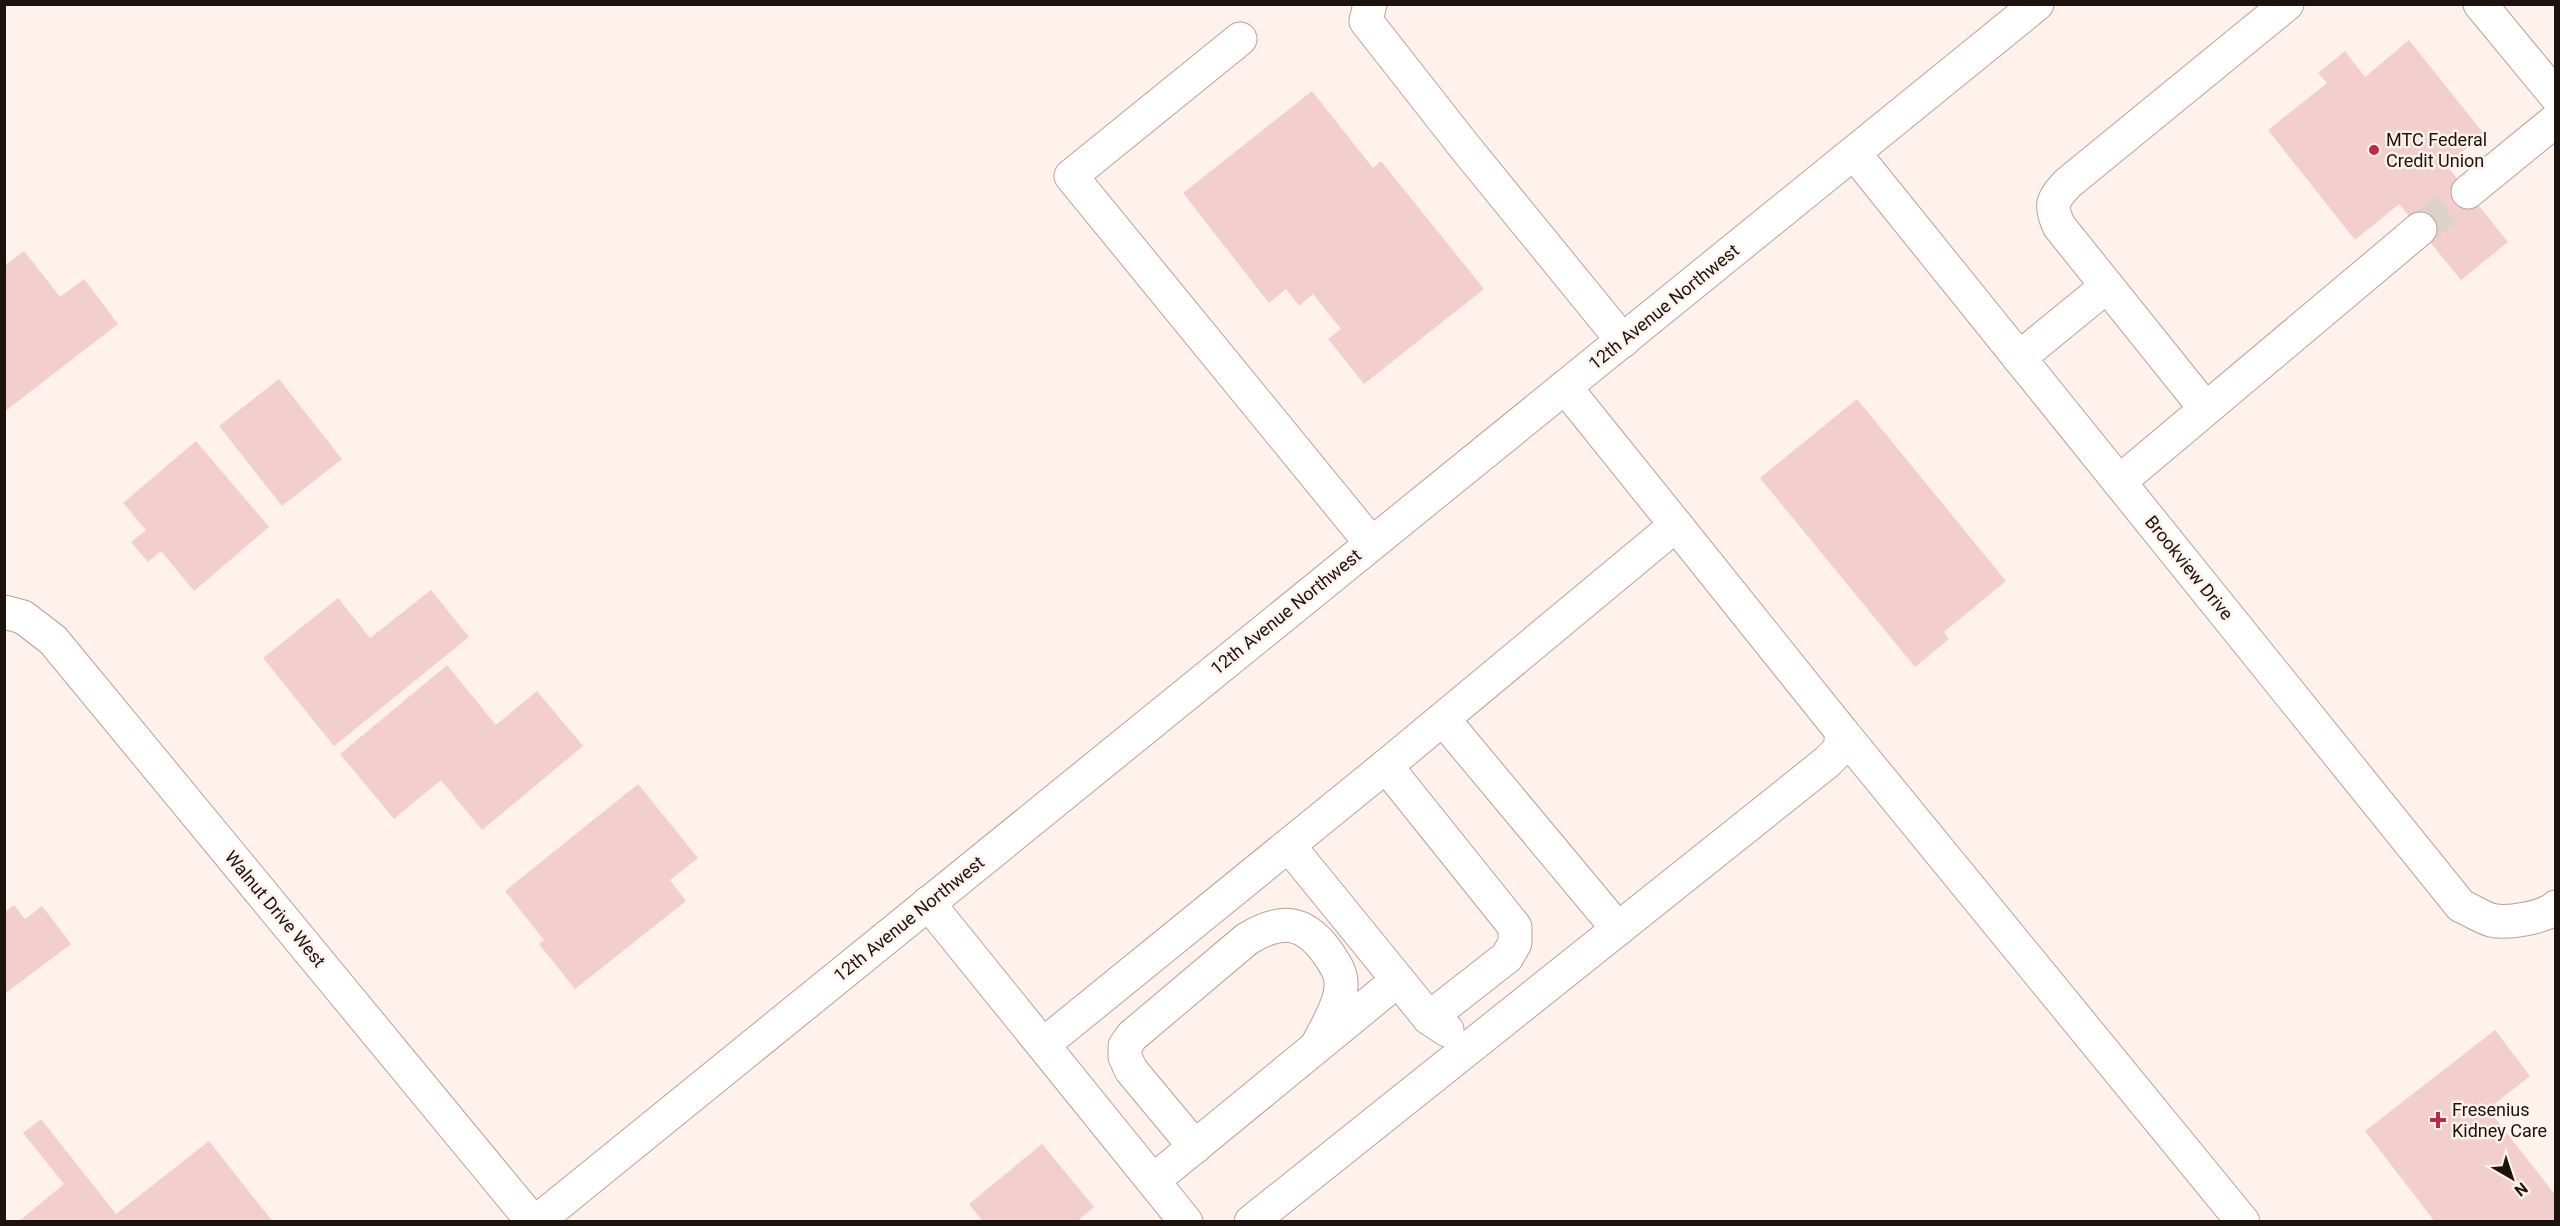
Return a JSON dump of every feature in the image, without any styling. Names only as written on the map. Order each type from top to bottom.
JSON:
[{"type":"main road","points":[[1370,4],[1366,21],[1464,146],[1623,341]]},
{"type":"main road","points":[[2205,408],[2058,226],[2053,212],[2055,197],[2068,183],[2287,4]]},
{"type":"main road","points":[[2483,5],[2556,96]]},
{"type":"main road","name":"12th Avenue Northwest","points":[[535,1221],[1623,341],[2030,7]]},
{"type":"main road","points":[[1240,39],[1071,176],[1371,543]]},
{"type":"main road","points":[[2468,192],[2556,120]]},
{"type":"main road","name":"Brookview Drive","points":[[1854,153],[2461,906],[2493,920],[2522,919],[2550,912],[2556,908]]},
{"type":"main road","points":[[2119,482],[2420,229]]},
{"type":"main road","points":[[2019,358],[2107,286]]},
{"type":"main road","points":[[1565,387],[1842,732],[2243,1221]]},
{"type":"main road","points":[[1044,1044],[1289,846],[1676,525]]},
{"type":"main road","name":"Walnut Drive West","points":[[4,612],[22,617],[53,640],[535,1221]]},
{"type":"main road","points":[[1443,719],[1618,929]]},
{"type":"main road","points":[[1251,1221],[1827,762],[1840,749],[1842,732]]},
{"type":"main road","points":[[1386,766],[1515,927],[1515,943],[1507,957],[1429,1018]]},
{"type":"main road","points":[[1289,846],[1429,1018],[1471,1047]]},
{"type":"main road","points":[[928,903],[1186,1221]]},
{"type":"main road","points":[[1195,1147],[1131,1071],[1125,1058],[1125,1046],[1140,1027],[1247,939],[1264,929],[1279,925],[1295,926],[1310,933],[1339,969],[1342,987],[1317,1046]]},
{"type":"main road","points":[[1154,1180],[1398,980]]},
{"type":"building","name":"MTC Federal Credit Union","points":[[2409,40],[2484,134],[2446,165],[2508,242],[2461,280],[2399,204],[2355,240],[2268,130],[2327,83],[2318,73],[2345,51],[2365,77]]},
{"type":"building","points":[[1312,91],[1373,168],[1381,161],[1484,289],[1364,384],[1328,339],[1341,329],[1313,294],[1299,306],[1286,289],[1269,303],[1183,193]]},
{"type":"building","points":[[24,251],[60,297],[84,279],[118,324],[4,412],[4,266]]},
{"type":"building","points":[[279,379],[342,459],[282,506],[219,426]]},
{"type":"building","points":[[1857,399],[2006,581],[1944,632],[1949,639],[1915,667],[1760,478]]},
{"type":"building","points":[[196,441],[269,527],[194,591],[161,551],[148,562],[131,542],[146,530],[123,503]]},
{"type":"building","points":[[431,590],[469,637],[334,746],[263,658],[338,598],[370,638]]},
{"type":"building","points":[[447,665],[496,725],[537,691],[583,746],[482,830],[441,780],[394,819],[340,754]]},
{"type":"building","points":[[638,784],[698,858],[670,880],[686,901],[575,989],[539,944],[544,940],[505,891]]},
{"type":"building","points":[[14,905],[25,919],[42,906],[71,944],[6,993],[5,912]]},
{"type":"building","name":"Fresenius Kidney Care","points":[[2495,1030],[2530,1076],[2488,1109],[2556,1196],[2556,1222],[2435,1222],[2365,1131]]},
{"type":"building","points":[[41,1119],[116,1214],[209,1141],[273,1222],[18,1222],[64,1184],[23,1133]]},
{"type":"building","points":[[1042,1144],[1094,1207],[1076,1222],[983,1222],[969,1204]]},
{"type":"tunnel","points":[[2420,229],[2468,192]]},
{"type":"place","name":"MTC Federal Credit Union","points":[[2374,150]]},
{"type":"place","name":"Fresenius Kidney Care","points":[[2438,1120]]}]
